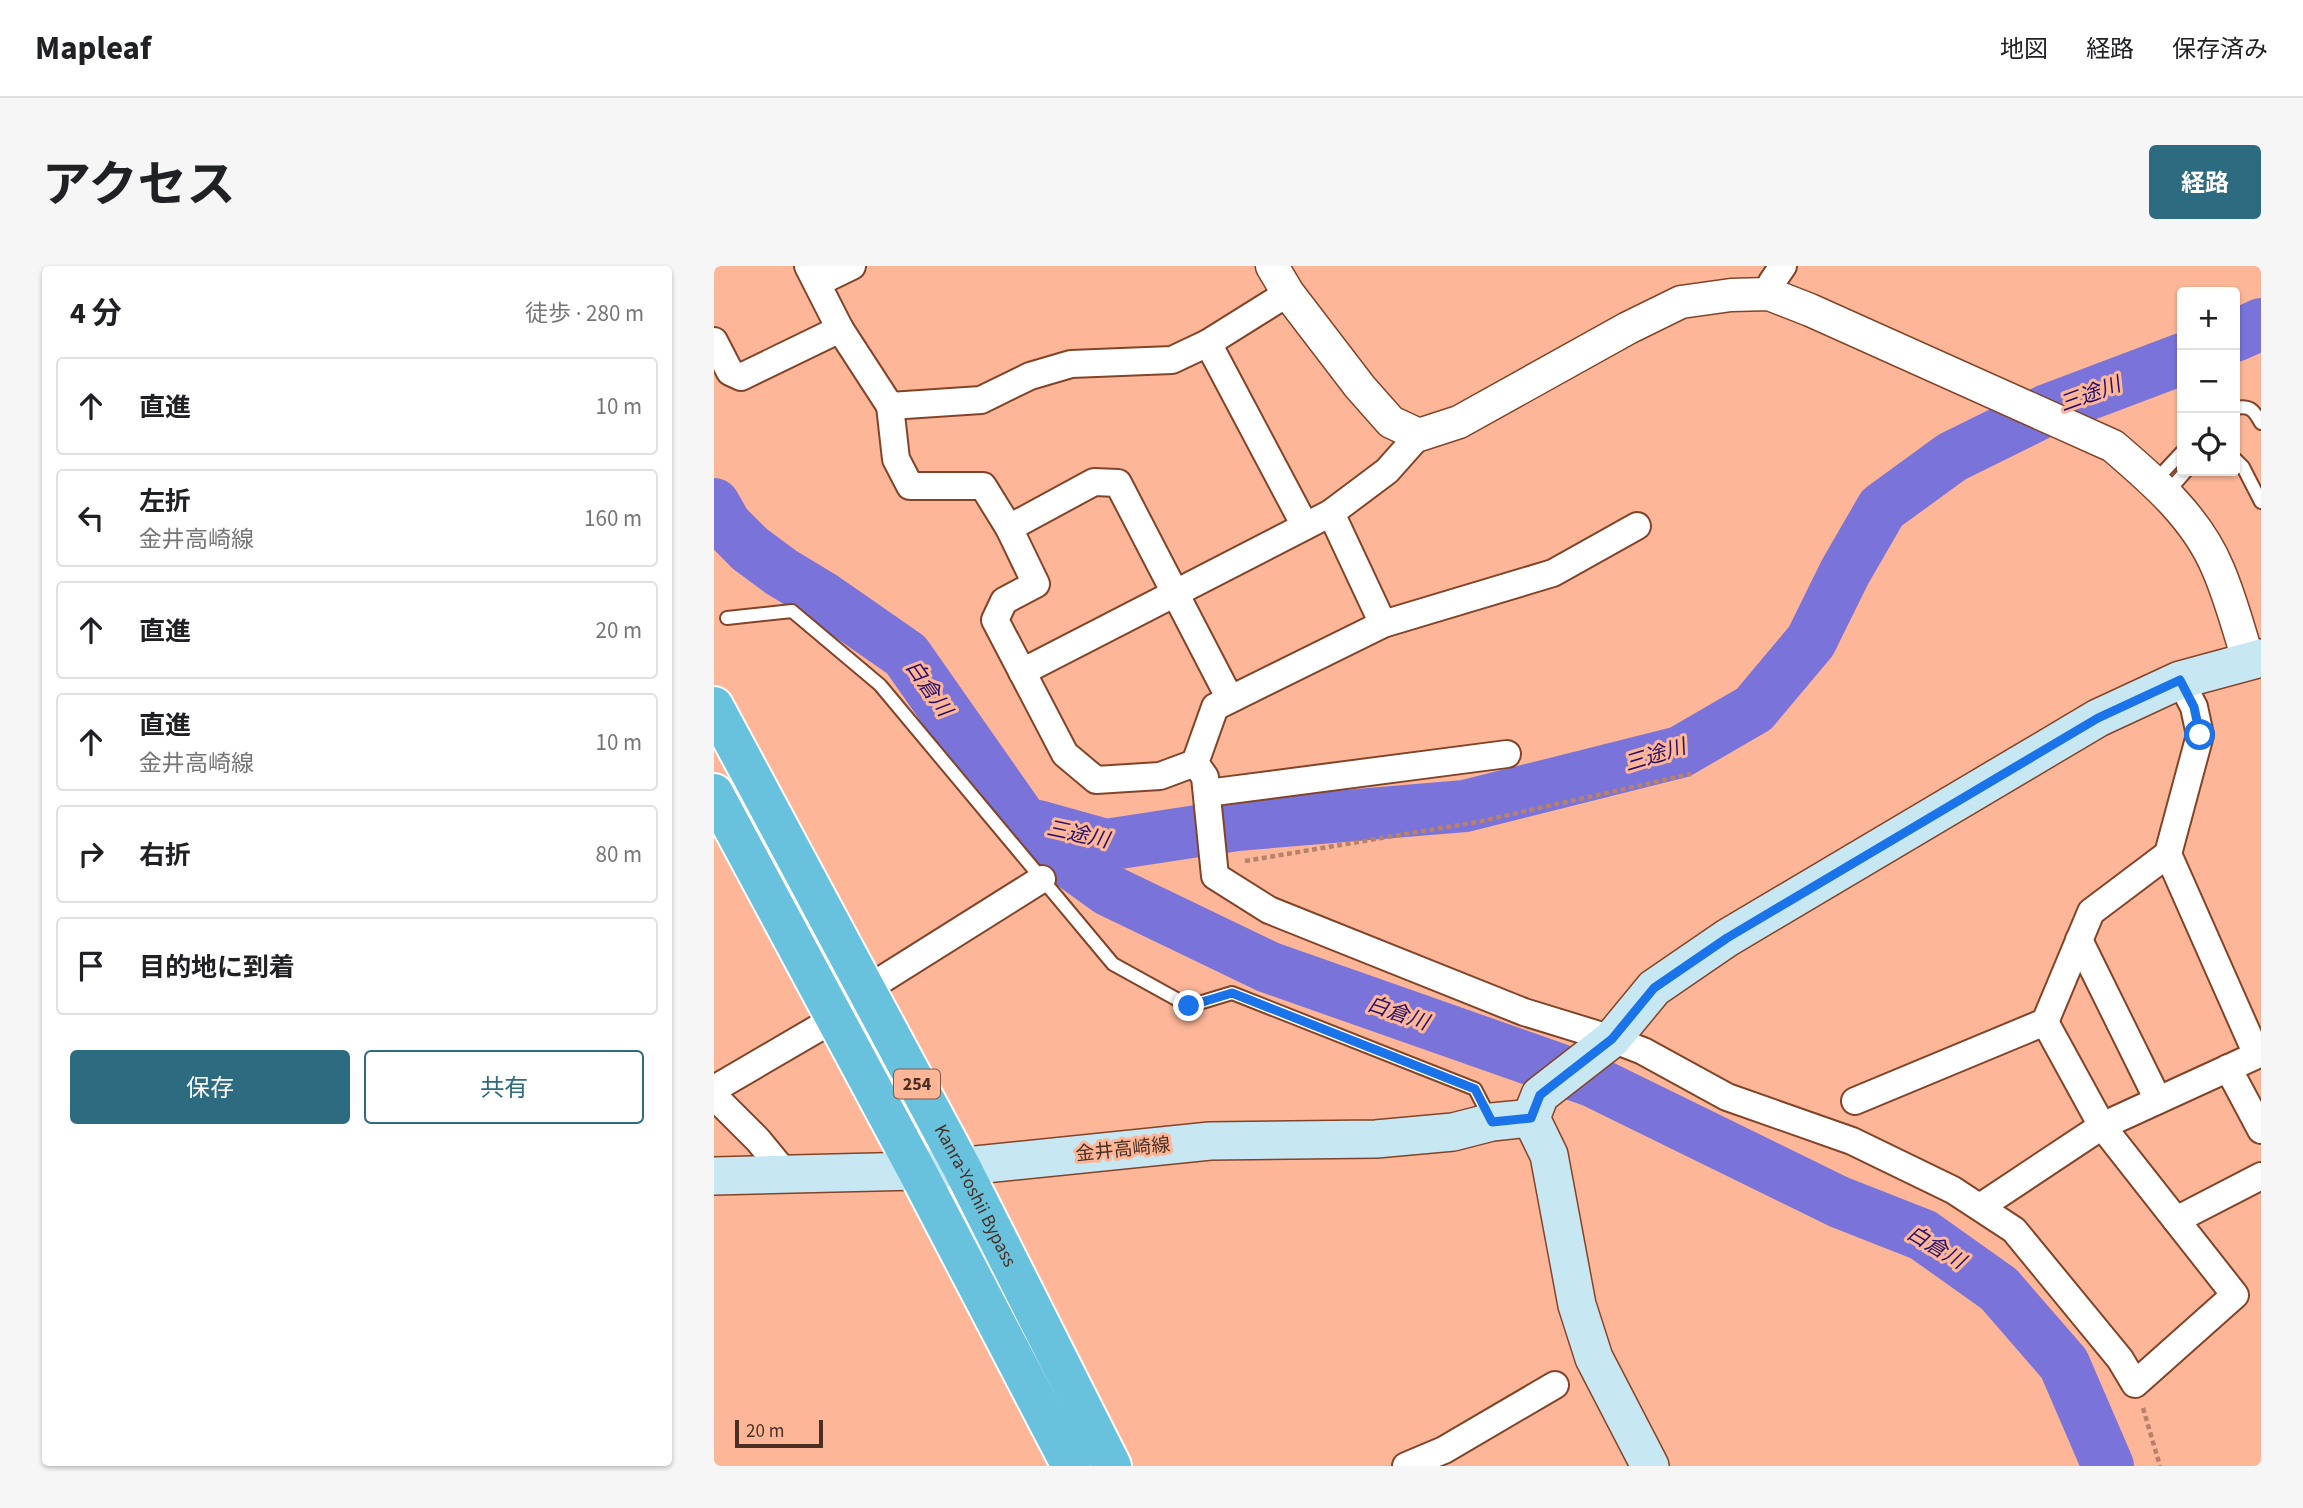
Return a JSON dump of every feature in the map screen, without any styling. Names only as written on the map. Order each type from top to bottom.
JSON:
[{"type":"highway","name":"Kanra-Yoshii Bypass","points":[[714,706],[962,1168],[1112,1466]]},
{"type":"highway","name":"Kanra-Yoshii Bypass","points":[[714,793],[918,1171],[1071,1466]]},
{"type":"main road","points":[[1649,1466],[1594,1358],[1577,1304],[1549,1155],[1535,1107],[1606,1043],[1654,988],[1727,938],[2098,718],[2180,680],[2255,660]]},
{"type":"main road","name":"金井高崎線","points":[[714,1176],[962,1168],[1210,1141],[1376,1139],[1453,1132],[1535,1107]]},
{"type":"street","points":[[852,266],[812,274],[840,328],[890,406],[896,459],[910,486],[983,486],[1009,528],[1036,584],[1004,601],[995,620],[1065,754],[1096,780],[1160,776],[1195,763],[1215,707],[1383,624],[1552,573],[1637,526]]},
{"type":"street","points":[[1272,266],[1288,293],[1360,387],[1391,422],[1419,435]]},
{"type":"street","points":[[1769,294],[1772,282],[1783,266]]},
{"type":"street","points":[[890,406],[981,400],[1030,376],[1071,364],[1172,360],[1208,343],[1288,293]]},
{"type":"street","points":[[1022,672],[1331,513],[1387,471],[1419,435],[1459,422],[1628,328],[1681,302],[1731,295],[1769,294],[2000,393],[2113,446],[2188,517],[2218,568],[2255,660]]},
{"type":"street","points":[[714,341],[730,372],[741,377],[840,328]]},
{"type":"street","points":[[1208,343],[1304,526]]},
{"type":"street","points":[[1009,528],[1094,482],[1118,483],[1230,699]]},
{"type":"street","points":[[1331,513],[1383,624]]},
{"type":"street","points":[[1855,1101],[2045,1021],[2091,912],[2168,854],[2200,735],[2194,707],[2180,680]]},
{"type":"street","points":[[1208,805],[1507,754]]},
{"type":"street","points":[[1195,763],[1205,777],[1215,876],[1269,910],[1606,1043],[1643,1051],[1727,1097],[1852,1141],[1953,1189],[2014,1230],[2120,1359],[2135,1384],[2235,1295],[2102,1126],[2045,1021]]},
{"type":"street","points":[[1980,1207],[2102,1126],[2257,1055],[2168,854]]},
{"type":"street","points":[[867,989],[1041,879]]},
{"type":"street","points":[[2079,940],[2158,1100]]},
{"type":"street","points":[[714,1089],[834,1019]]},
{"type":"street","points":[[2228,1068],[2261,1130]]},
{"type":"street","points":[[714,1096],[758,1140],[786,1174]]},
{"type":"street","points":[[2176,1220],[2261,1176]]},
{"type":"street","points":[[1406,1466],[1444,1450],[1555,1384]]},
{"type":"lane","points":[[2240,407],[2254,410],[2261,423]]},
{"type":"lane","points":[[2160,488],[2177,460]]},
{"type":"lane","points":[[2240,464],[2261,502]]},
{"type":"lane","points":[[2160,488],[2178,476]]},
{"type":"lane","points":[[727,618],[792,611],[880,685],[1113,964],[1189,1006],[1232,993],[1475,1089],[1492,1122]]},
{"type":"path","points":[[1213,863],[1477,822],[1691,774]]},
{"type":"path","points":[[2135,1384],[2160,1466]]},
{"type":"waterway","name":"三途川","points":[[2240,334],[2261,324]]},
{"type":"waterway","name":"三途川","points":[[1038,826],[1106,845],[1237,825],[1465,806],[1680,752],[1754,709],[1811,641],[1845,572],[1882,508],[1952,457],[2047,410],[2177,361]]},
{"type":"waterway","name":"白倉川","points":[[714,504],[726,525],[750,549],[906,655],[1023,822],[1054,851],[1108,890],[1268,967],[1592,1081],[1839,1202],[1923,1235],[1999,1289],[2064,1364],[2108,1466]]},
{"type":"route","points":[[1189,1006],[1232,993],[1475,1089],[1492,1122],[1531,1118],[1540,1095],[1612,1039],[1654,988],[1727,938],[2098,718],[2180,680],[2194,707],[2200,735]]}]
